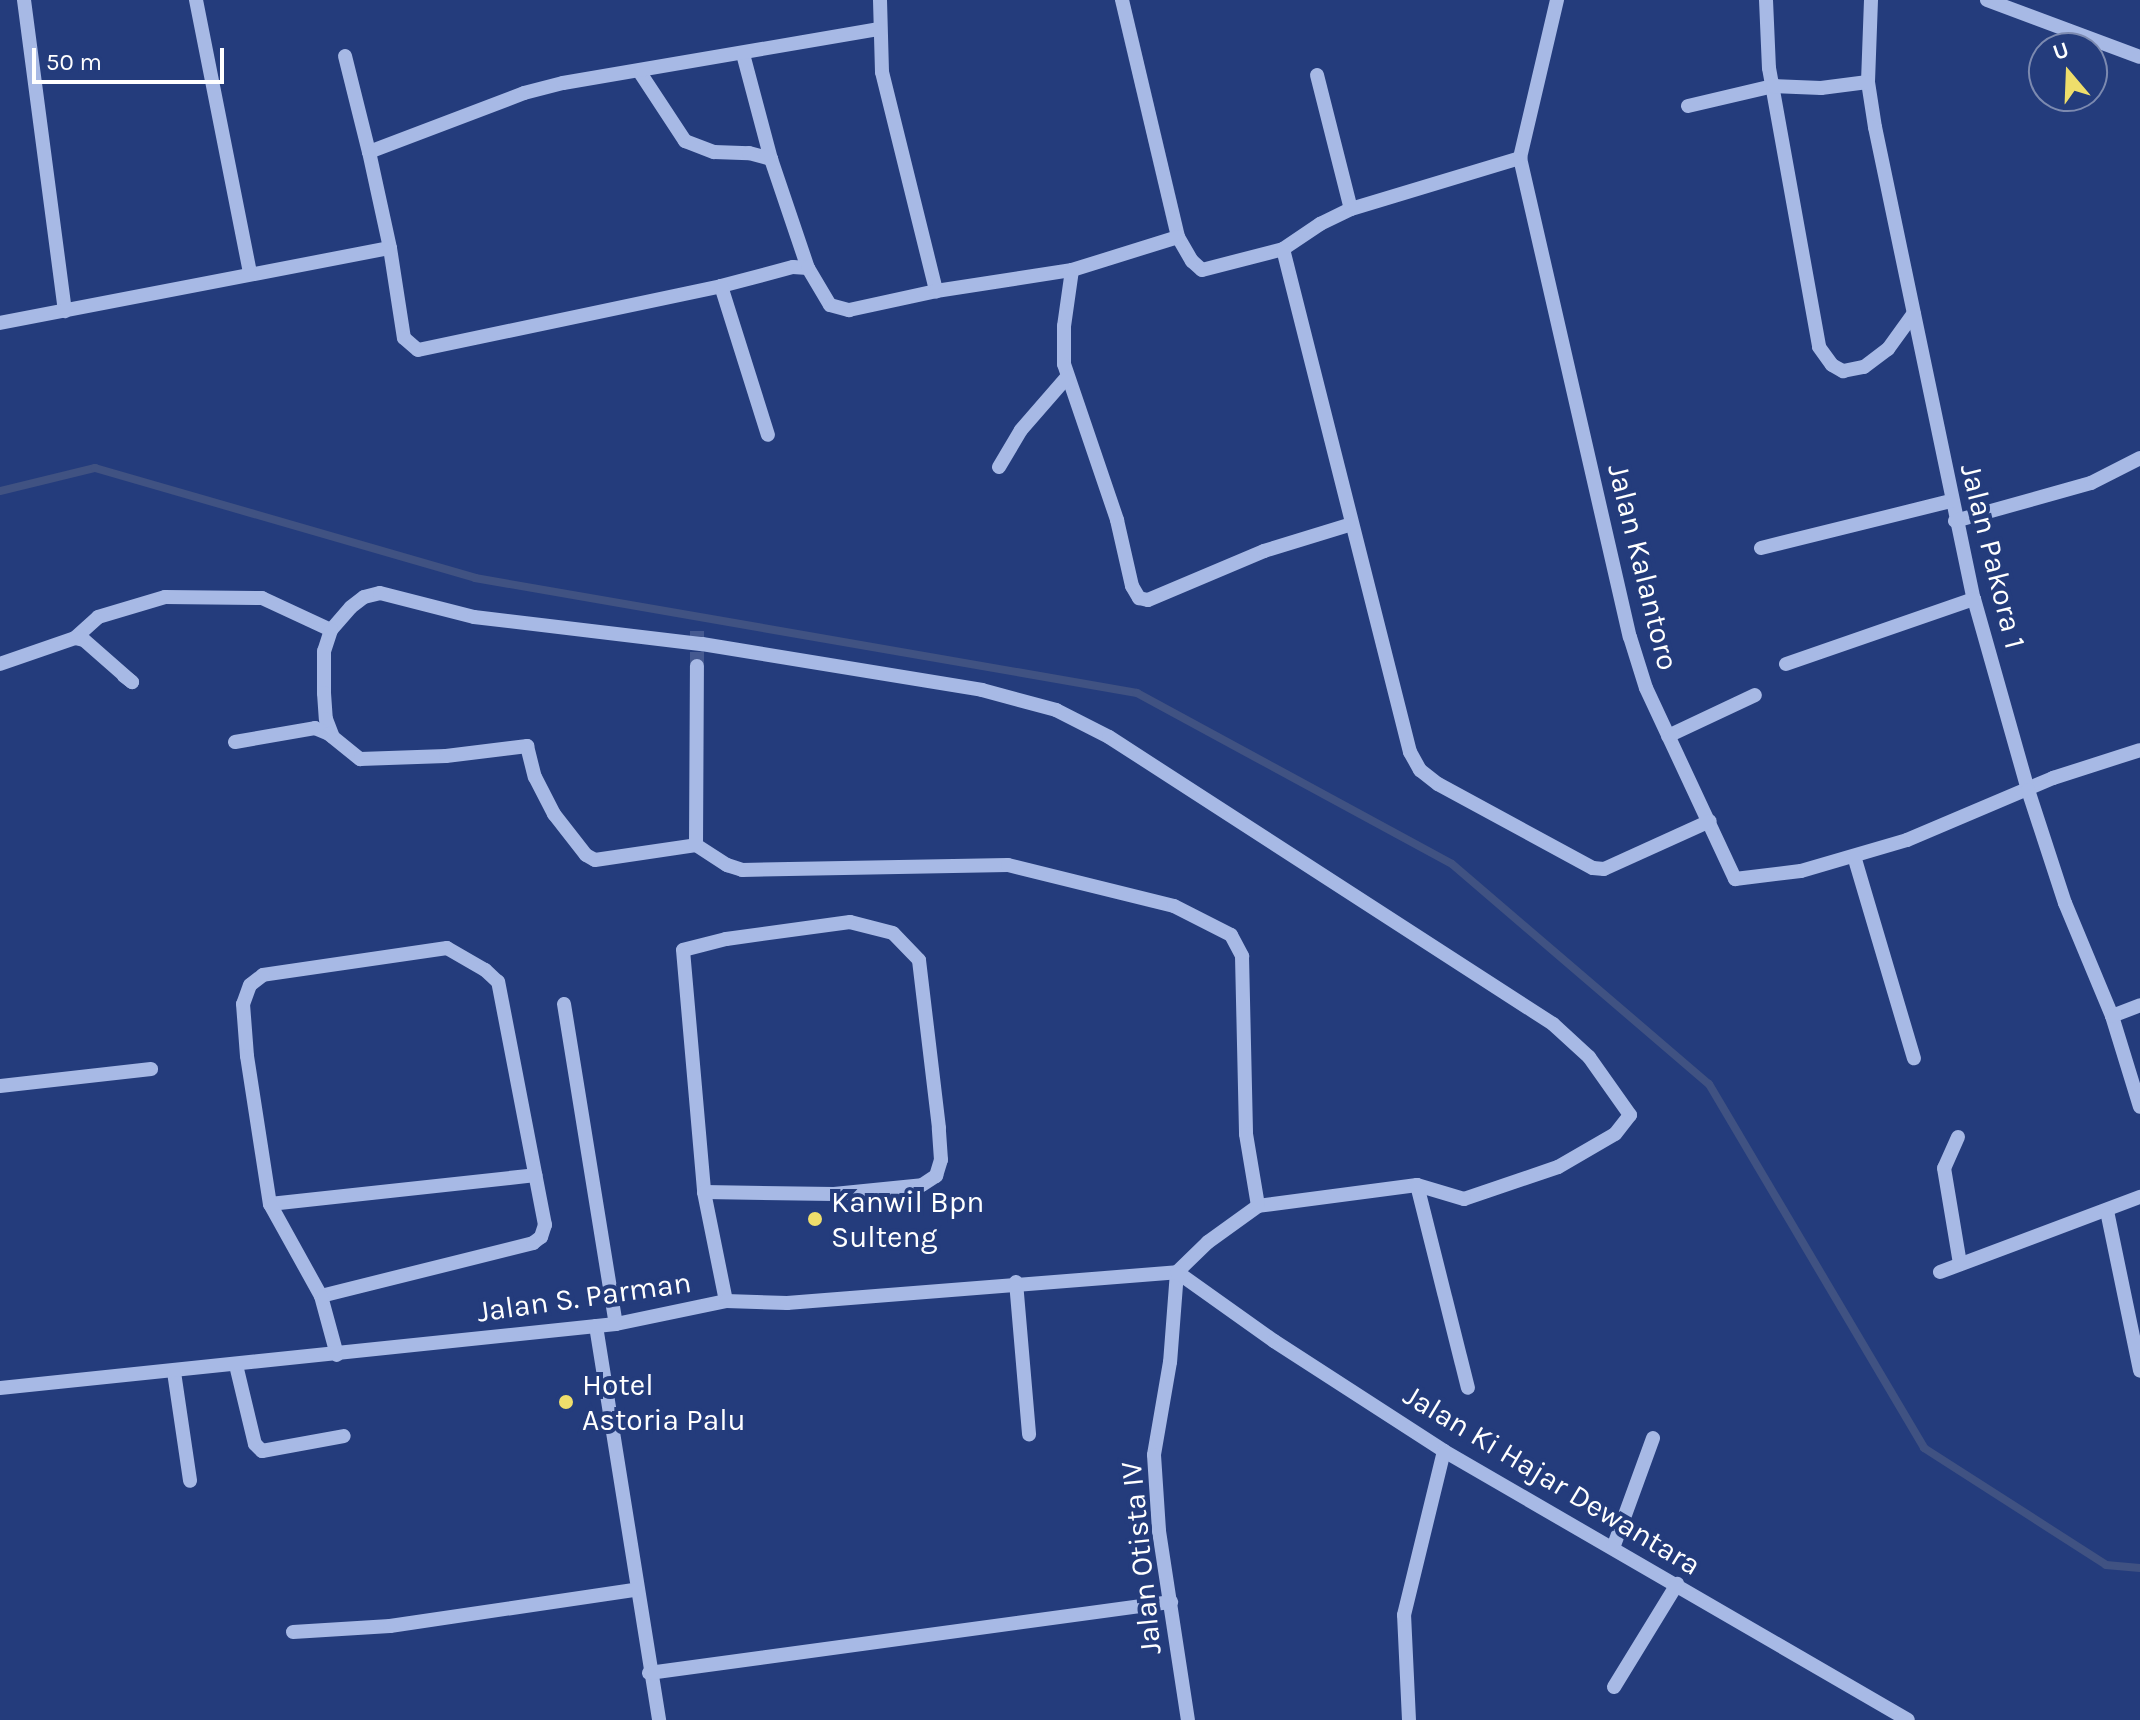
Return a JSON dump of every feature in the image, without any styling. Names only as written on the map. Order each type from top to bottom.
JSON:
[{"type":"street","points":[[24,0],[65,311]]},
{"type":"street","points":[[196,0],[250,273]]},
{"type":"street","points":[[880,0],[879,29],[885,86],[936,291]]},
{"type":"street","points":[[1122,0],[1178,237],[1195,265],[1206,270],[1283,249],[1320,224],[1351,209],[1520,158]]},
{"type":"street","name":"Jalan Kalantoro","points":[[1557,0],[1520,158],[1630,637],[1646,688],[1735,879],[1782,875],[1907,840],[2053,778],[2140,750]]},
{"type":"street","points":[[1766,0],[1773,86],[1824,356],[1843,371],[1864,367],[1888,349],[1914,313]]},
{"type":"street","name":"Jalan Pakora 1","points":[[1871,0],[1868,82],[1955,521],[2028,790],[2065,903],[2112,1016],[2140,1107]]},
{"type":"street","points":[[1987,0],[2007,4],[2140,57]]},
{"type":"street","points":[[369,152],[524,93],[879,29]]},
{"type":"street","points":[[743,54],[771,159],[808,268],[830,305],[843,311],[936,291],[1072,270],[1178,237]]},
{"type":"street","points":[[345,56],[390,248],[404,338],[418,350],[721,286],[793,267],[808,268]]},
{"type":"street","points":[[639,71],[685,141],[714,152],[749,153],[771,159]]},
{"type":"street","points":[[1317,75],[1351,209]]},
{"type":"street","points":[[1688,106],[1773,86],[1821,88],[1868,82]]},
{"type":"street","points":[[0,323],[390,248]]},
{"type":"street","points":[[1283,249],[1410,752],[1420,770],[1438,784],[1593,868],[1604,869],[1710,821]]},
{"type":"street","points":[[1072,270],[1064,326],[1067,377],[1117,520],[1132,586],[1139,598],[1148,600],[1264,551],[1352,524]]},
{"type":"street","points":[[721,286],[768,435]]},
{"type":"street","points":[[999,467],[1021,430],[1067,377]]},
{"type":"street","points":[[1955,521],[2091,483],[2140,458]]},
{"type":"street","points":[[1761,548],[1951,501]]},
{"type":"street","points":[[335,741],[326,719],[324,651],[331,630],[351,607],[364,597],[380,593],[474,617],[702,644],[982,690],[1056,710],[1109,737],[1553,1024],[1589,1057],[1630,1115],[1615,1134],[1558,1167],[1464,1199],[1417,1185],[1258,1206],[1208,1242],[1177,1272]]},
{"type":"street","points":[[0,664],[75,638],[107,613],[165,597],[262,598],[331,630]]},
{"type":"street","points":[[1786,664],[1974,599]]},
{"type":"street","points":[[75,638],[84,640],[124,676]]},
{"type":"street","points":[[696,845],[697,666]]},
{"type":"street","points":[[1668,736],[1755,695]]},
{"type":"street","points":[[235,742],[315,728],[360,759],[446,756],[527,746],[535,777],[554,814],[586,855],[595,860],[696,845],[727,865],[742,870],[1008,865],[1036,869],[1174,906],[1231,935],[1242,956],[1246,1134],[1258,1206]]},
{"type":"street","points":[[1854,856],[1914,1058]]},
{"type":"street","points":[[704,1192],[834,1194],[922,1185],[936,1176],[941,1160],[939,1128],[919,960],[893,933],[850,922],[726,939],[683,950],[704,1192],[726,1301]]},
{"type":"street","points":[[321,1296],[533,1243],[541,1237],[545,1225],[498,982],[485,970],[447,948],[263,975],[250,985],[243,1004],[247,1056],[270,1204],[321,1296],[337,1355]]},
{"type":"street","points":[[564,1004],[616,1324]]},
{"type":"street","points":[[2112,1016],[2140,1005]]},
{"type":"street","points":[[0,1086],[151,1069]]},
{"type":"street","points":[[1958,1137],[1944,1168],[1960,1264]]},
{"type":"street","points":[[270,1204],[535,1175]]},
{"type":"street","points":[[1417,1185],[1468,1388]]},
{"type":"street","points":[[1940,1272],[2140,1197]]},
{"type":"street","points":[[2107,1211],[2140,1371]]},
{"type":"street","name":"Jalan S. Parman","points":[[0,1388],[616,1324],[726,1301],[787,1303],[1016,1282],[1177,1272]]},
{"type":"street","name":"Jalan Ki Hajar Dewantara","points":[[1177,1272],[1274,1341],[1444,1451],[1908,1720]]},
{"type":"street","name":"Jalan Otista IV","points":[[1177,1272],[1170,1362],[1154,1455],[1159,1531],[1188,1720]]},
{"type":"street","points":[[1016,1282],[1029,1434]]},
{"type":"street","points":[[596,1326],[635,1590],[659,1720]]},
{"type":"street","points":[[236,1365],[255,1444],[262,1451],[344,1436]]},
{"type":"street","points":[[174,1372],[190,1481]]},
{"type":"street","points":[[1613,1548],[1653,1438]]},
{"type":"street","points":[[1409,1720],[1404,1615],[1444,1451]]},
{"type":"street","points":[[1614,1687],[1677,1584]]},
{"type":"street","points":[[293,1632],[390,1626],[635,1590]]},
{"type":"street","points":[[649,1673],[1171,1602]]},
{"type":"waterway","points":[[0,491],[95,468],[475,578],[1137,693],[1452,864],[1709,1084],[1924,1448],[2106,1565],[2140,1568]]},
{"type":"tunnel","points":[[697,631],[697,666]]},
{"type":"place","name":"Kanwil Bpn Sulteng","points":[[815,1219]]},
{"type":"place","name":"Hotel Astoria Palu","points":[[566,1402]]}]
